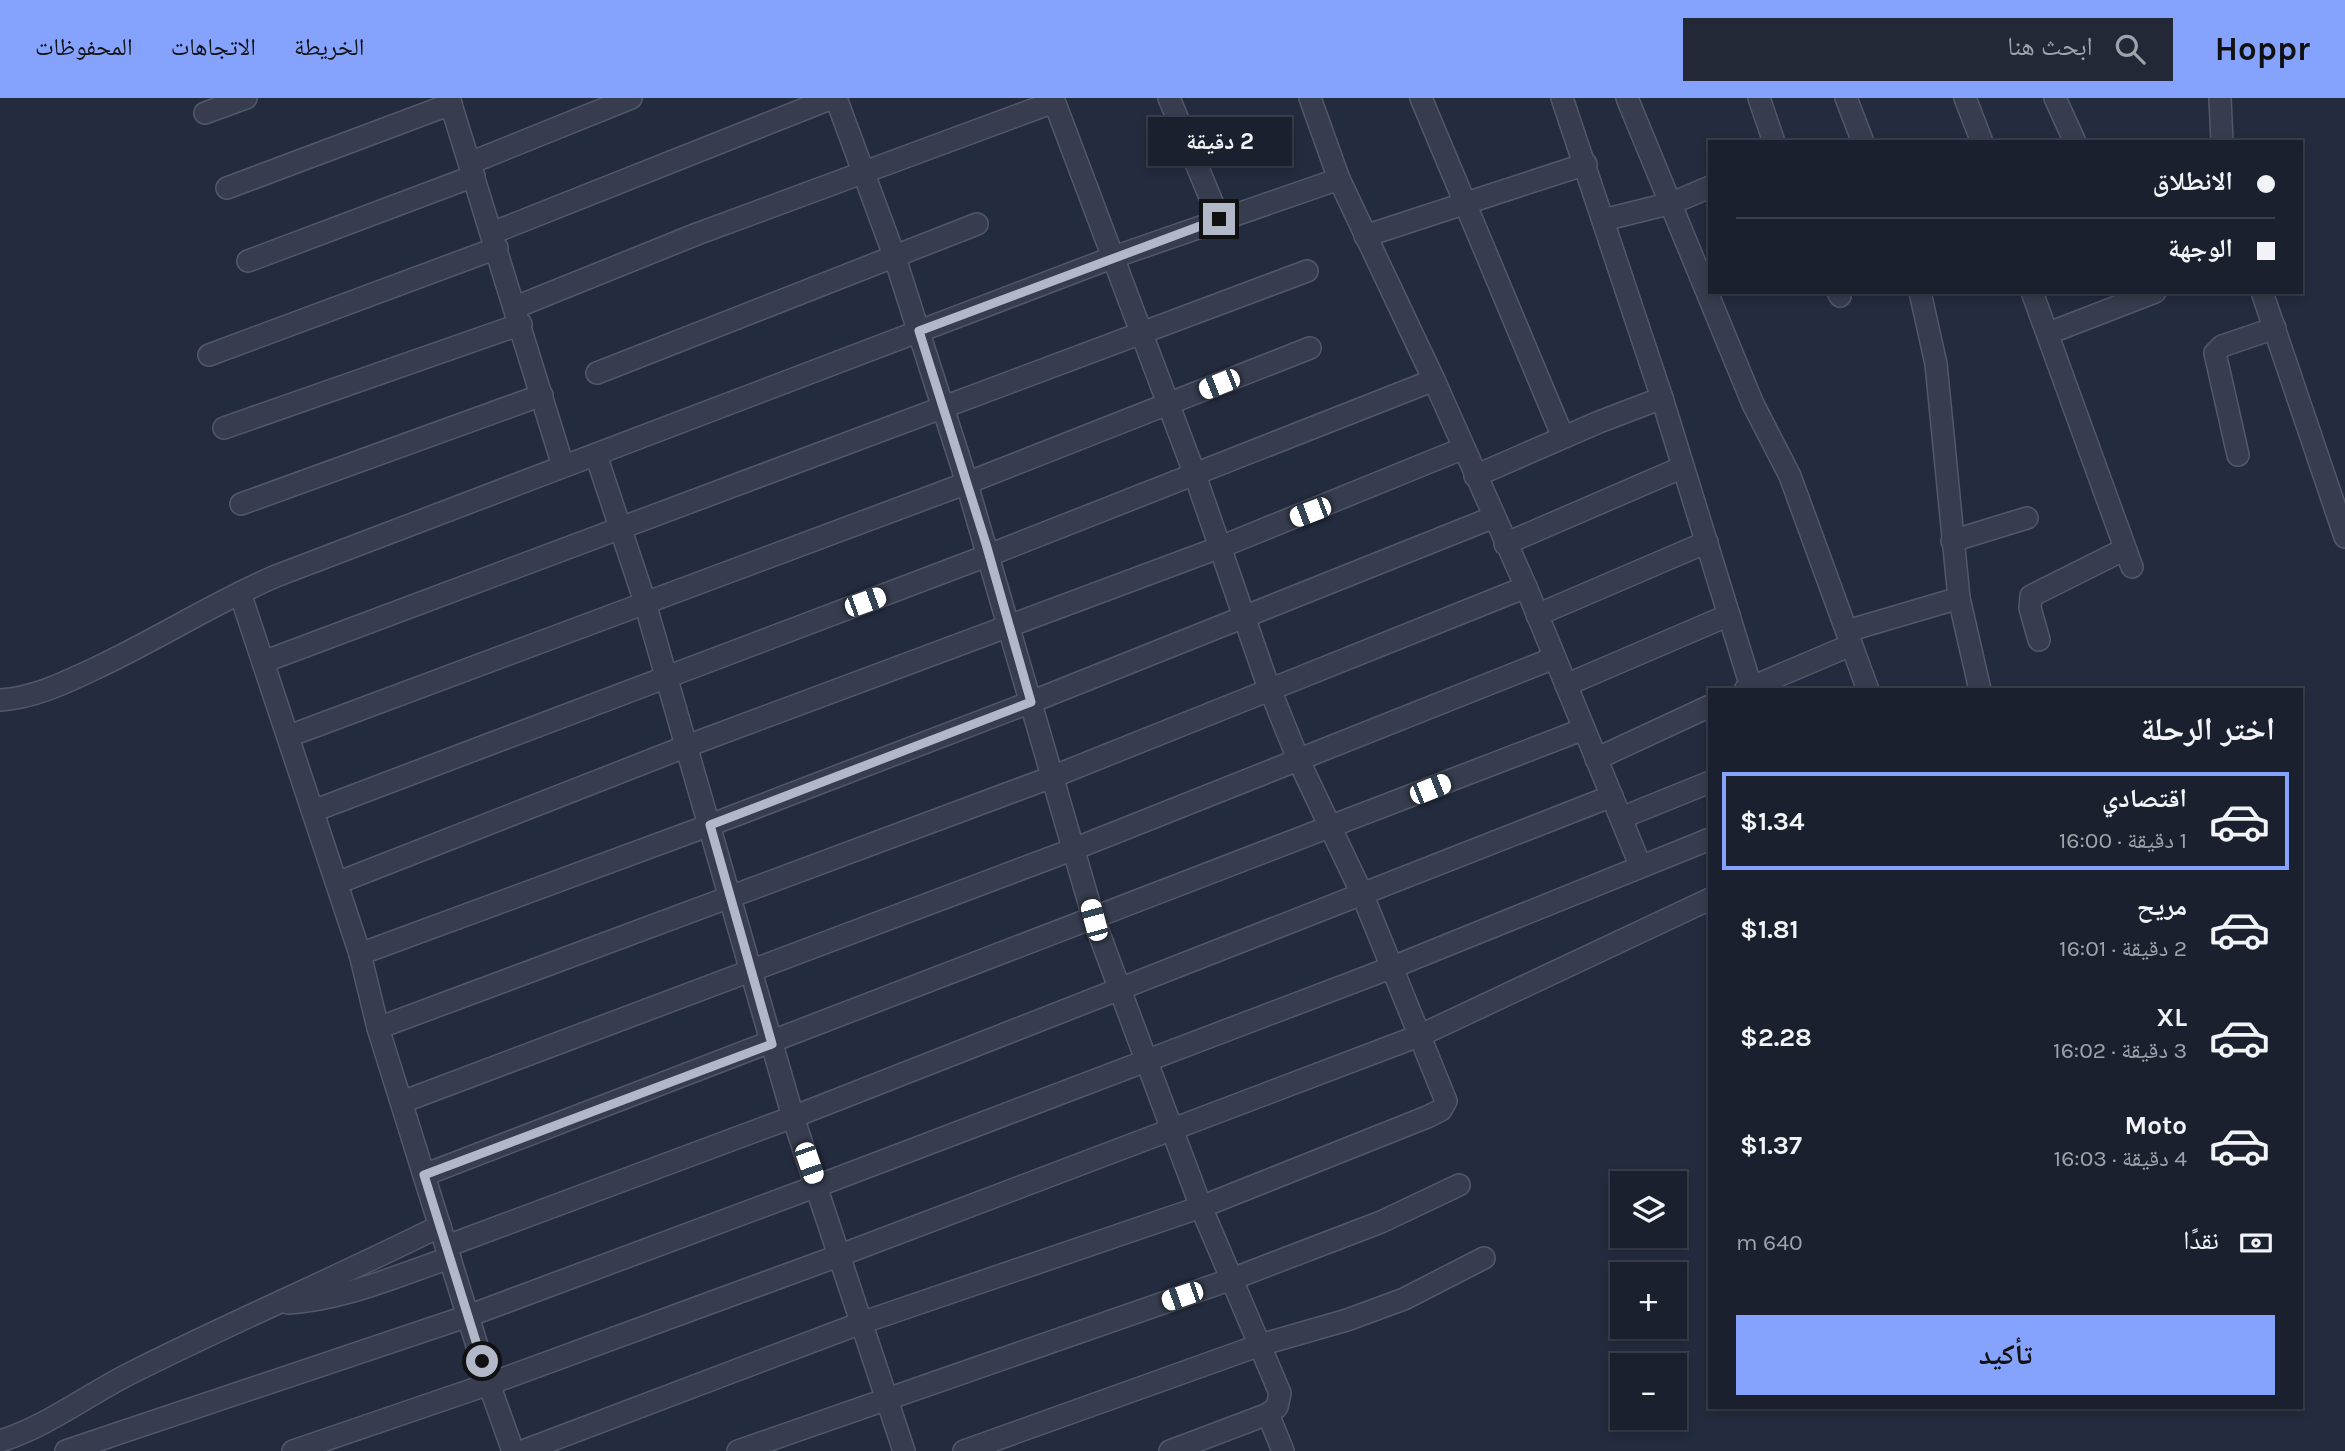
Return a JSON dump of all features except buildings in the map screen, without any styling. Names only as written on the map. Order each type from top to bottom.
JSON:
[{"type":"street","points":[[205,113],[246,98]]},
{"type":"street","points":[[248,261],[472,169],[631,98]]},
{"type":"street","points":[[209,355],[494,241],[834,98],[864,171],[919,331],[989,555],[1094,920],[1201,1207],[1280,1393],[1277,1407],[1268,1414],[1170,1451]]},
{"type":"street","points":[[1169,98],[1219,219]]},
{"type":"street","points":[[1311,98],[1339,179],[1434,380],[1526,587],[1640,865]]},
{"type":"street","points":[[1421,98],[1563,437]]},
{"type":"street","points":[[1562,98],[1662,398],[1749,688],[1849,638],[1959,598]]},
{"type":"street","points":[[1627,98],[1708,292]]},
{"type":"street","points":[[1759,98],[1773,140]]},
{"type":"street","points":[[1846,98],[1862,140]]},
{"type":"street","points":[[1965,98],[1981,140]]},
{"type":"street","points":[[2055,98],[2074,140]]},
{"type":"street","points":[[2220,98],[2222,140]]},
{"type":"street","points":[[224,428],[518,316],[864,171],[1054,100],[1169,403],[1269,688],[1298,759],[1363,896],[1444,1090],[1446,1101],[1441,1110],[1201,1207],[861,1324],[523,1451]]},
{"type":"street","points":[[227,188],[450,101],[563,466]]},
{"type":"street","points":[[1366,236],[1464,203],[1520,188],[1586,164]]},
{"type":"street","points":[[0,700],[22,698],[53,688],[138,649],[240,593],[563,466],[1114,257],[1339,179]]},
{"type":"street","points":[[1603,220],[1672,203],[1708,188]]},
{"type":"street","points":[[597,373],[977,224]]},
{"type":"street","points":[[263,662],[943,410],[1142,331],[1307,271]]},
{"type":"street","points":[[1709,294],[1753,404],[1790,476],[1867,688]]},
{"type":"street","points":[[1920,294],[1936,364],[1959,598],[1980,688]]},
{"type":"street","points":[[2033,294],[2129,558],[2031,596],[2030,608],[2039,640]]},
{"type":"street","points":[[2049,333],[2144,294]]},
{"type":"street","points":[[2263,294],[2345,537]]},
{"type":"street","points":[[2238,455],[2215,353],[2222,346],[2275,328]]},
{"type":"street","points":[[289,736],[967,483],[1310,348]]},
{"type":"street","points":[[313,811],[989,555],[1434,380]]},
{"type":"street","points":[[241,504],[542,395]]},
{"type":"street","points":[[1475,477],[1563,437],[1662,398]]},
{"type":"street","points":[[337,883],[687,746],[1218,548],[1464,449]]},
{"type":"street","points":[[596,455],[645,604],[793,1117],[904,1451]]},
{"type":"street","points":[[1505,544],[1683,467]]},
{"type":"street","points":[[360,954],[710,825],[1031,702],[1494,517]]},
{"type":"street","points":[[1952,541],[2027,518]]},
{"type":"street","points":[[1537,615],[1707,542]]},
{"type":"street","points":[[378,1027],[1052,778],[1269,688],[1526,587]]},
{"type":"street","points":[[240,593],[360,954],[378,1027],[489,1384],[513,1451]]},
{"type":"street","points":[[1566,685],[1729,615]]},
{"type":"street","points":[[402,1102],[1074,849],[1554,658]]},
{"type":"street","points":[[1596,758],[1708,707]]},
{"type":"street","points":[[424,1175],[772,1044],[1584,729]]},
{"type":"street","points":[[1621,818],[1708,783]]},
{"type":"street","points":[[282,1303],[324,1299],[449,1252],[1363,896],[1612,796]]},
{"type":"street","points":[[66,1451],[468,1316],[1393,967],[1708,840]]},
{"type":"street","points":[[293,1451],[489,1384],[838,1256],[1420,1035],[1708,901]]},
{"type":"street","points":[[738,1451],[886,1397],[1232,1279],[1381,1222],[1460,1185]]},
{"type":"street","points":[[0,1441],[43,1423],[124,1376],[440,1226]]},
{"type":"street","points":[[964,1451],[1260,1345],[1348,1320],[1404,1299],[1484,1258]]},
{"type":"street","points":[[1268,1414],[1283,1451]]},
{"type":"street","points":[[43,1423],[56,1451]]},
{"type":"route","points":[[482,1361],[424,1175],[772,1044],[710,825],[1031,702],[986,544],[919,331],[1219,219]]}]
